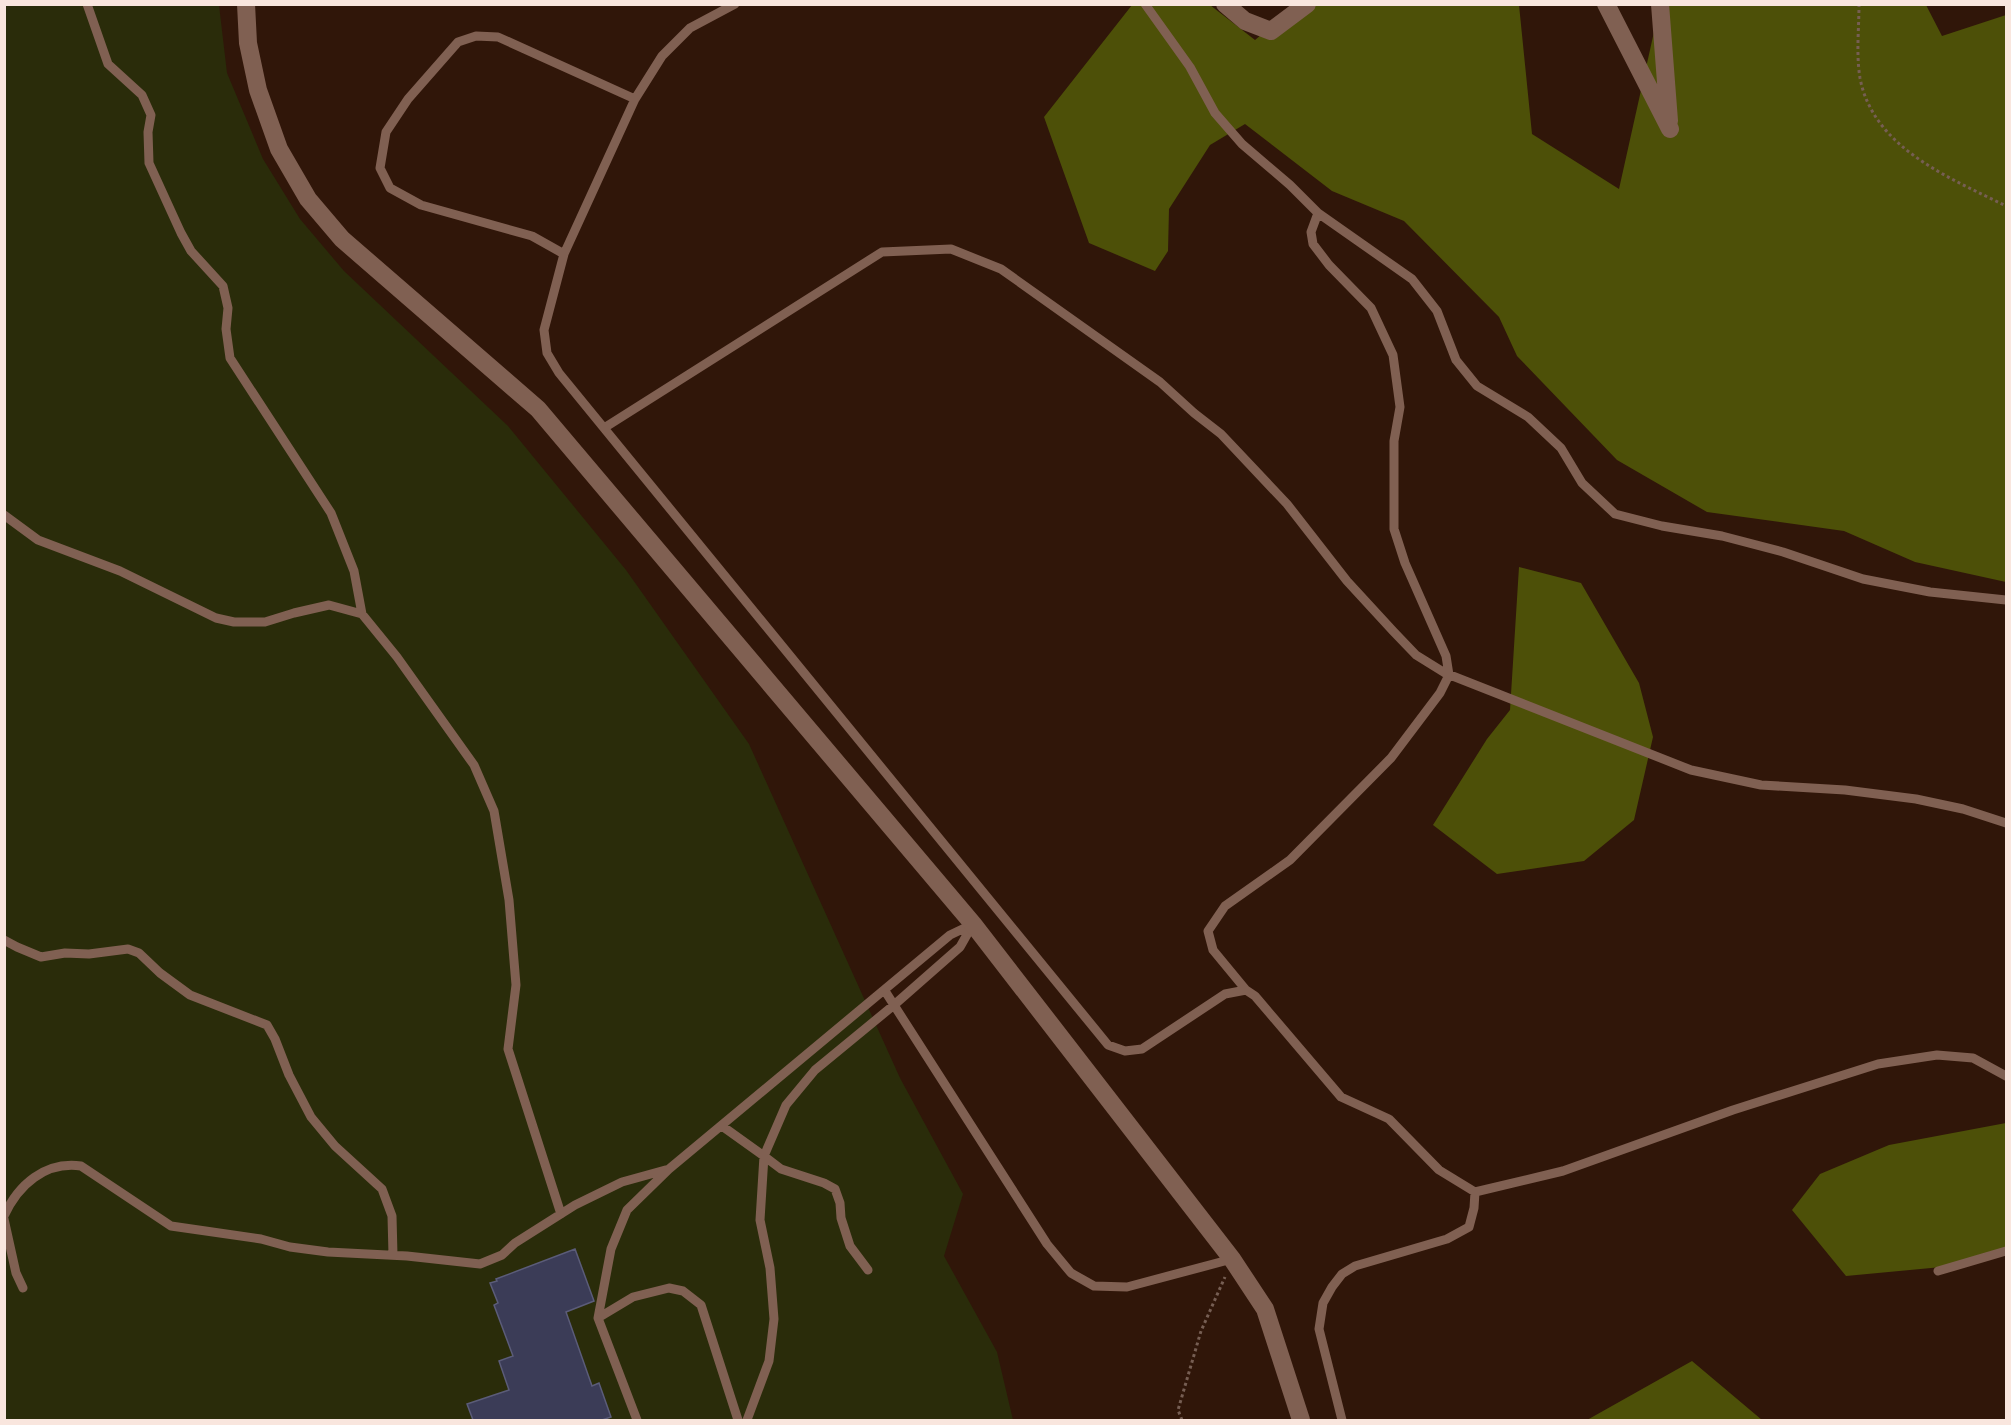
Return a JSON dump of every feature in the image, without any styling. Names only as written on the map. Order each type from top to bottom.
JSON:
[{"type":"street","points":[[246,4],[248,43],[258,90],[279,149],[308,199],[342,239],[538,409],[973,924],[1232,1259],[1265,1309],[1301,1420]]},
{"type":"street","points":[[1225,4],[1245,21],[1271,31],[1307,4]]},
{"type":"street","points":[[1606,4],[1670,129],[1660,4]]},
{"type":"lane","points":[[87,4],[108,64],[142,95],[151,115],[148,132],[150,163],[181,233],[191,251],[223,286],[228,308],[226,329],[230,358],[331,513],[354,571],[362,614],[397,657],[474,765],[494,811],[509,900],[516,985],[508,1049],[561,1214]]},
{"type":"lane","points":[[735,4],[690,28],[662,56],[635,99],[564,254],[544,330],[547,353],[559,373],[1108,1045],[1125,1051],[1142,1049],[1226,994],[1246,990]]},
{"type":"lane","points":[[1145,4],[1190,67],[1215,113],[1242,144],[1290,185],[1318,213],[1412,279],[1437,311],[1456,360],[1478,386],[1528,417],[1561,448],[1581,483],[1615,514],[1662,526],[1722,536],[1783,552],[1863,579],[1930,592],[2007,600]]},
{"type":"lane","points":[[564,254],[532,236],[421,205],[390,188],[380,168],[386,132],[408,99],[458,42],[476,36],[498,37],[635,99]]},
{"type":"lane","points":[[1318,213],[1311,232],[1313,244],[1329,265],[1371,308],[1393,355],[1400,407],[1394,441],[1394,529],[1405,563],[1446,656],[1449,675],[1440,693],[1391,758],[1290,860],[1225,906],[1208,931],[1213,950],[1341,1097],[1389,1119],[1439,1170],[1474,1192],[1563,1171],[1733,1110],[1878,1064],[1937,1055],[1973,1058],[2007,1076]]},
{"type":"lane","points":[[604,428],[882,252],[951,249],[1001,269],[1160,382],[1221,434],[1287,504],[1347,581],[1416,655],[1449,675],[1691,770],[1761,785],[1845,790],[1916,799],[1963,809],[2007,823]]},
{"type":"lane","points":[[4,515],[38,540],[120,571],[216,618],[234,622],[265,622],[329,605],[362,614]]},
{"type":"lane","points":[[637,1420],[598,1318],[611,1249],[627,1210],[669,1169],[950,935],[973,924]]},
{"type":"lane","points":[[747,1420],[769,1361],[774,1319],[770,1268],[760,1220],[764,1156],[786,1105],[815,1070],[960,947],[973,924]]},
{"type":"lane","points":[[4,940],[16,948],[41,957],[65,953],[89,954],[128,950],[139,952],[160,973],[190,995],[267,1025],[311,1117],[335,1146],[382,1188],[393,1216],[393,1255]]},
{"type":"lane","points":[[885,991],[1047,1244],[1071,1273],[1094,1286],[1126,1287],[1232,1259]]},
{"type":"lane","points":[[722,1126],[781,1169],[824,1183],[835,1189],[850,1245],[868,1270]]},
{"type":"lane","points":[[23,1288],[16,1273],[4,1218],[12,1200],[28,1182],[49,1168],[67,1164],[81,1166],[171,1226],[261,1239],[290,1247],[328,1252],[393,1255],[480,1264],[502,1256],[515,1243],[575,1205],[622,1182],[669,1169]]},
{"type":"lane","points":[[1342,1420],[1319,1329],[1323,1303],[1332,1287],[1342,1274],[1355,1266],[1447,1239],[1468,1227],[1474,1208],[1474,1192]]},
{"type":"lane","points":[[1938,1271],[2007,1251]]},
{"type":"lane","points":[[598,1318],[633,1297],[669,1288],[683,1291],[701,1305],[738,1420]]},
{"type":"path","points":[[1859,4],[1860,79],[1873,116],[1895,140],[1940,173],[2007,206]]},
{"type":"path","points":[[1182,1420],[1178,1410],[1201,1331],[1232,1259]]},
{"type":"green space","points":[[5,5],[219,5],[227,73],[263,159],[300,219],[344,271],[508,426],[626,570],[749,744],[900,1078],[963,1194],[944,1256],[997,1352],[1013,1420],[5,1420]]},
{"type":"shaded area","points":[[1132,5],[1210,5],[1255,40],[1297,5],[1519,5],[1532,134],[1619,189],[1660,5],[1926,5],[1942,36],[2006,15],[2006,582],[1915,562],[1844,531],[1707,512],[1617,460],[1517,356],[1499,317],[1404,221],[1332,191],[1245,124],[1210,145],[1169,209],[1168,251],[1155,271],[1089,243],[1044,117]]},
{"type":"shaded area","points":[[1519,567],[1581,583],[1639,683],[1653,737],[1634,820],[1584,861],[1497,874],[1433,825],[1487,739],[1510,710]]},
{"type":"shaded area","points":[[2006,1123],[2006,1250],[1963,1265],[1846,1276],[1792,1210],[1820,1174],[1889,1145]]},
{"type":"shaded area","points":[[1692,1361],[1762,1420],[1587,1420]]},
{"type":"building","points":[[575,1249],[594,1301],[566,1312],[592,1386],[599,1383],[611,1417],[602,1420],[473,1420],[467,1404],[509,1390],[499,1361],[513,1356],[494,1305],[498,1303],[490,1283]]}]
